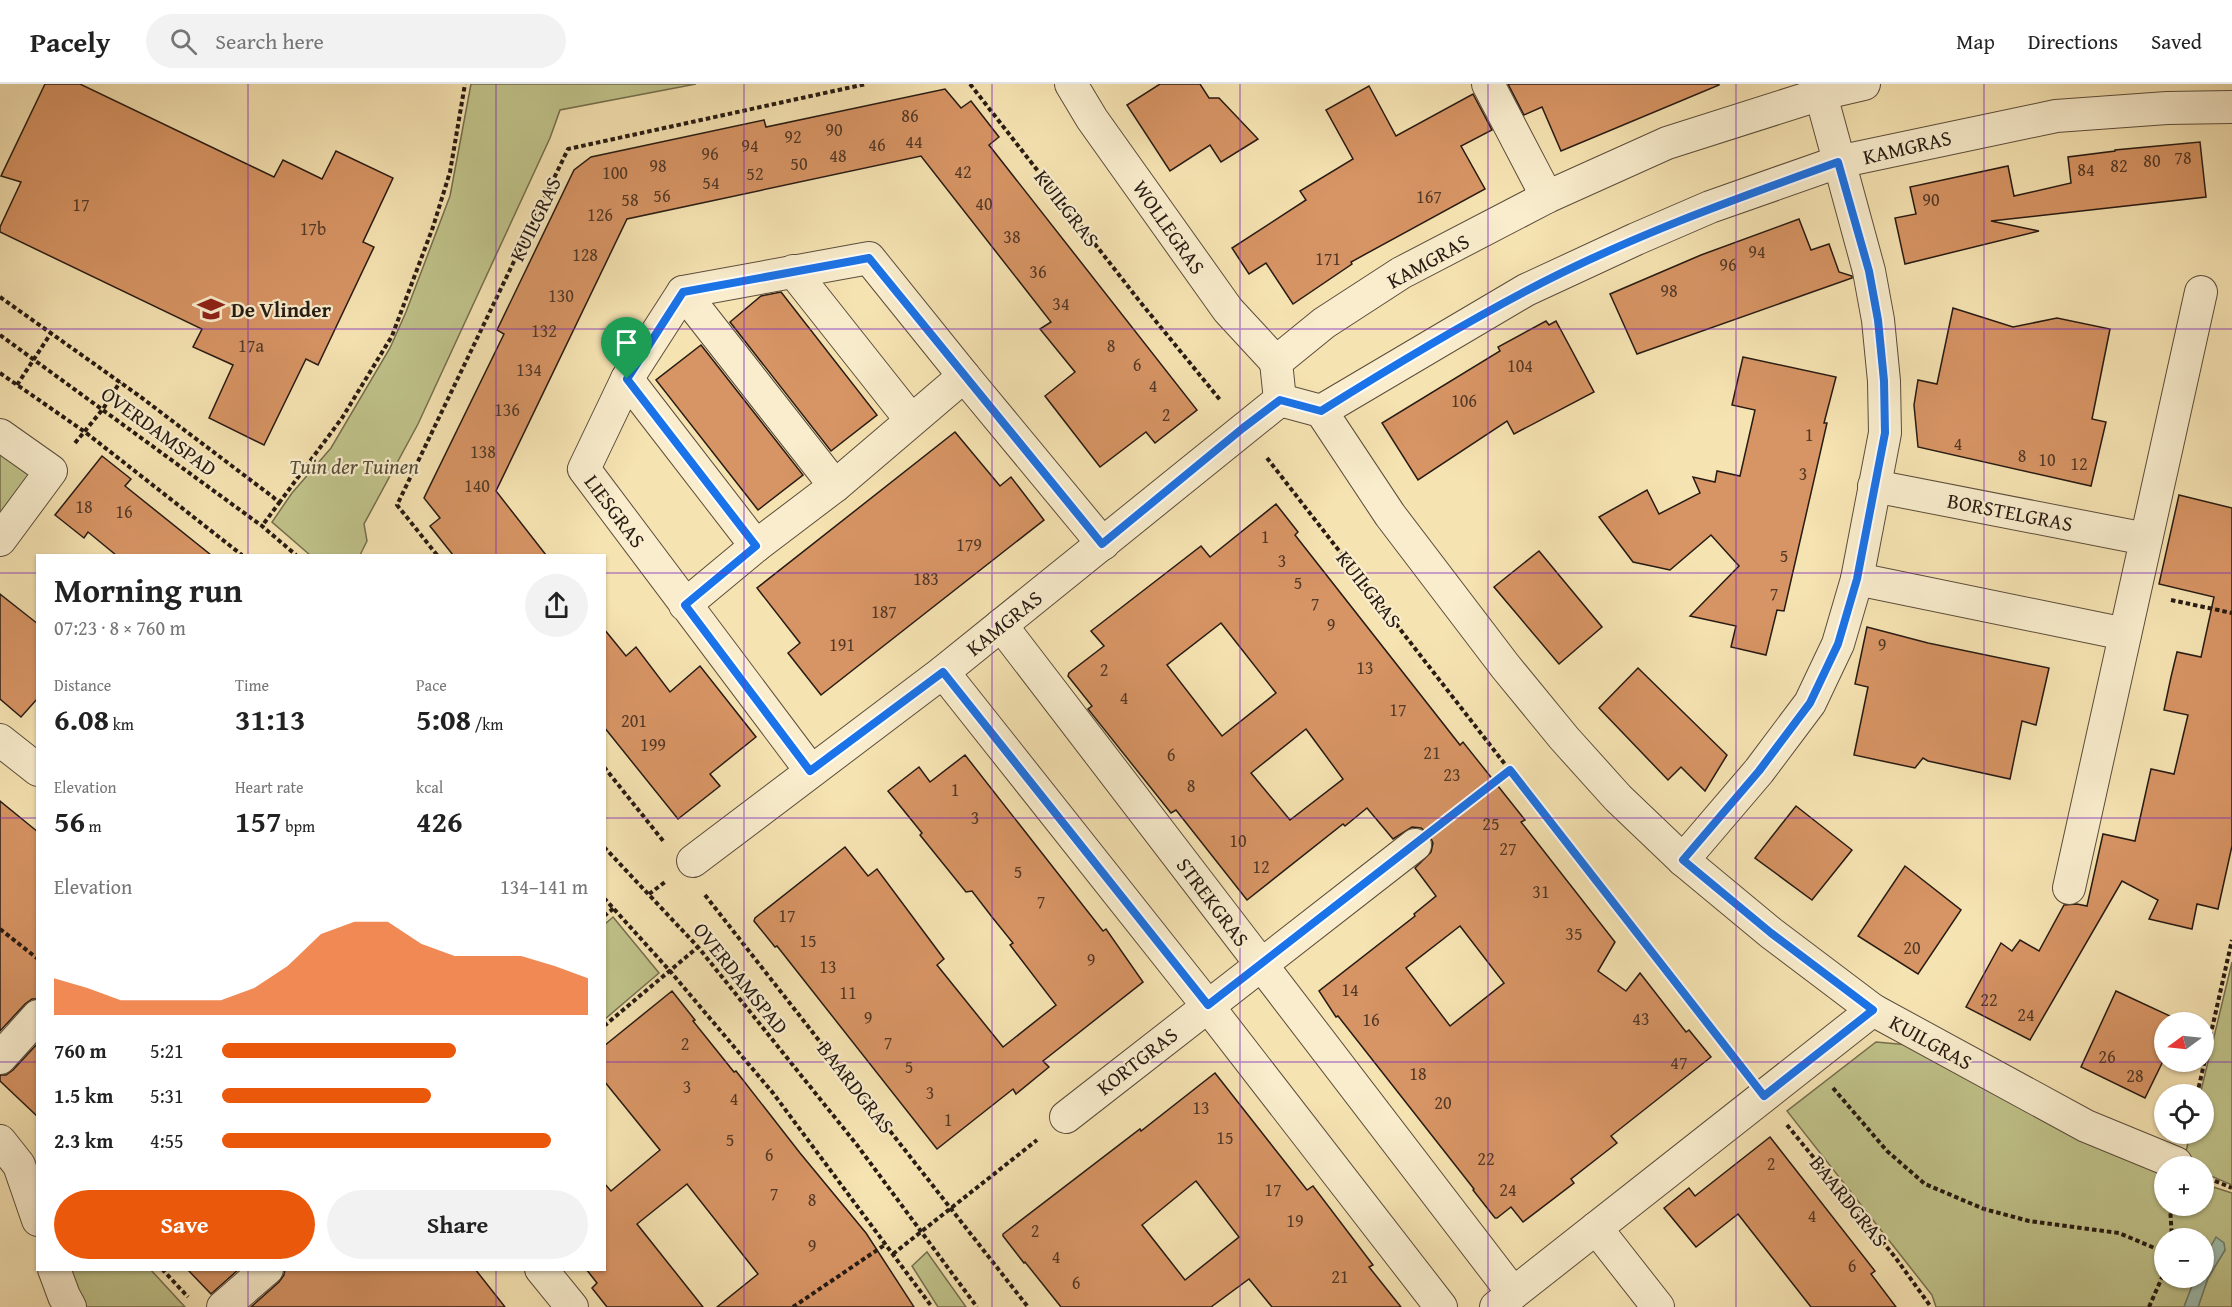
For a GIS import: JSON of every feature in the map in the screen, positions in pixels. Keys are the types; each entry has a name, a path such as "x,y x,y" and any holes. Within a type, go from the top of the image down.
{"street":[{"name":"WOLLEGRAS","path":"1071,84 1092,119 1228,310 1276,362"},
{"path":"1488,84 1547,197"},
{"name":"KAMGRAS","path":"1276,362 1324,323 1401,273 1547,197 1667,143 1819,89 1864,84"},
{"path":"1683,860 1759,771 1810,703 1838,644 1857,579 1885,433 1884,381 1878,320 1869,271 1819,89"},
{"name":"KAMGRAS","path":"1321,411 1526,290 1710,207 1838,162 2056,116 2167,108 2232,107"},
{"path":"835,486 683,292 869,258 1102,544"},
{"path":"793,272 911,420"},
{"path":"2069,888 2201,291"},
{"name":"LIESGRAS","path":"683,292 627,379 584,469 810,771"},
{"path":"1276,362 1280,400 1321,411"},
{"path":"685,605 756,546 835,486 964,376"},
{"path":"627,379 756,546"},
{"name":"KAMGRAS","path":"687,865 943,672 1280,400"},
{"name":"KUILGRAS","path":"1321,411 1390,515 1505,666 1564,738 1618,798 1683,860 1771,933 1873,1010 2086,1126 2159,1156"},
{"path":"0,435 51,471 0,540"},
{"name":"BORSTELGRAS","path":"1874,486 2146,539"},
{"path":"1857,579 2126,634"},
{"name":"STREKGRAS","path":"1001,625 1261,964 1504,1300"},
{"path":"943,672 1208,1005 1440,1307"},
{"path":"0,741 36,768"},
{"path":"1208,1005 1415,845"},
{"name":"KORTGRAS","path":"1066,1117 1208,1005"},
{"path":"1504,1300 1873,1010"},
{"path":"0,1058 36,1018"},
{"path":"0,1141 19,1165 36,1214"},
{"path":"1596,1228 1658,1307"},
{"path":"224,1307 265,1271"},
{"path":"543,1271 572,1307"}],"path":[{"path":"262,526 342,418 392,336 433,227 450,172 465,84"},
{"name":"KUILGRAS","path":"436,554 397,505 568,149 866,84"},
{"name":"KUILGRAS","path":"970,84 1134,294 1243,428 1764,1096"},
{"path":"0,297 120,382 279,503"},
{"path":"17,385 51,333"},
{"name":"OVERDAMSPAD","path":"0,335 104,409 262,526 296,554"},
{"path":"0,373 85,432 241,554"},
{"path":"85,432 104,409 120,382"},
{"path":"2135,592 2232,613"},
{"path":"606,769 687,865"},
{"path":"1415,845 1510,770"},
{"name":"OVERDAMSPAD","path":"606,849 698,947 857,1145 977,1307"},
{"name":"BAARDGRAS","path":"687,865 1028,1307"},
{"path":"606,900 670,970 773,1093 932,1307"},
{"path":"606,914 614,908"},
{"path":"0,929 36,956"},
{"path":"2199,1084 2232,940"},
{"path":"606,1024 698,947"},
{"path":"1828,1081 1887,1151 1925,1184 1984,1209 2029,1221 2119,1233 2154,1248"},
{"name":"BAARDGRAS","path":"1764,1096 1895,1257 1931,1307"},
{"path":"893,1254 1066,1117"},
{"path":"2214,1180 2232,1188"},
{"path":"793,1307 886,1244"},
{"path":"164,1271 191,1299"},
{"path":"2149,1307 2157,1288"}],"green space":[{"name":"Tuin der Tuinen","path":"471,84 696,84 560,110 550,138 418,424 364,524 367,541 360,554 309,554 272,522 292,493 331,448 390,348 450,196"},
{"path":"0,453 30,474 0,515"},
{"path":"613,917 659,973 606,1018 606,923"},
{"path":"2232,962 2232,1185 2214,1177 2214,1156 2185,1156 2188,1144 2214,1144 2214,1084 2203,1084 2206,1072 2214,1072 2214,1037"},
{"path":"1876,1042 1920,1046 2154,1164 2154,1216 2214,1216 2214,1187 2232,1193 2232,1307 2198,1307 2205,1288 2214,1288 2214,1268 2225,1250 2216,1238 2214,1242 2214,1228 2154,1228 2154,1288 2191,1288 2184,1307 1936,1307 1932,1295 1787,1111"},
{"path":"927,1252 966,1307 938,1307 912,1266"},
{"path":"65,1271 152,1271 185,1307 85,1307"}],"shaded area":[{"path":"2216,1237 2224,1243 2225,1250 2214,1268"},
{"path":"2191,1288 2205,1288 2198,1307 2184,1307"}],"building":[{"path":"45,84 80,84 274,177 283,160 322,179 336,151 393,178 363,242 374,247 318,365 306,359 264,445 209,418 233,365 193,347 202,329 0,232 0,227 21,182 1,176"},
{"path":"1160,84 1200,84 1209,98 1219,98 1258,139 1221,162 1210,145 1170,171 1127,105"},
{"path":"1508,84 1719,85 1561,151 1542,107 1524,115"},
{"path":"1369,86 1396,136 1473,94 1492,130 1461,146 1485,189 1351,262 1352,264 1293,304 1266,263 1249,274 1232,248 1306,200 1300,191 1353,159 1326,110"},
{"path":"945,89 961,108 971,101 999,137 989,145 1197,410 1155,443 1146,432 1100,467 1045,396 1075,372 1040,329 1051,322 921,156 627,219 496,491 545,554 452,554 430,526 440,518 424,498 504,334 497,330 574,170 591,157 764,120 766,127"},
{"path":"2200,142 2206,197 1991,221 2039,231 1905,264 1895,218 1916,214 1910,187 2008,166 2014,196 2071,183 2068,157"},
{"path":"1799,219 1811,250 1829,244 1839,272 1852,276 1852,278 1637,354 1610,294 1701,255"},
{"path":"781,292 877,415 831,451 730,322 761,296"},
{"path":"1953,308 2013,327 2057,318 2110,329 2092,419 2106,422 2091,486 1918,447 1914,405 1918,380 1937,384"},
{"path":"1546,321 1549,325 1556,321 1594,392 1514,434 1507,421 1418,480 1382,423 1500,351 1498,347"},
{"path":"701,345 803,475 758,510 656,380"},
{"path":"1743,357 1836,377 1784,611 1777,610 1766,655 1731,647 1736,626 1690,616 1739,566 1711,535 1670,570 1633,562 1599,517 1647,490 1659,514 1700,493 1693,477 1715,482 1717,471 1740,476 1755,410 1732,405"},
{"path":"955,432 1000,486 1011,477 1044,520 821,695 788,653 800,643 757,588"},
{"path":"102,456 131,479 125,486 210,554 115,554 88,532 84,538 55,515"},
{"path":"2179,495 2232,508 2232,846 2218,909 2197,904 2192,929 2149,919 2158,900 2122,881 2030,1040 1966,1007 2001,943 2012,951 2020,940 2039,951 2064,905 2087,906 2103,834 2135,841 2151,769 2174,774 2188,715 2164,710 2171,677 2177,652 2201,657 2214,597 2159,584"},
{"path":"1276,504 1298,532 1295,535 1460,745 1463,742 1525,820 1521,822 1615,942 1598,971 1626,991 1640,973 1686,1032 1689,1030 1711,1057 1611,1136 1617,1143 1571,1179 1574,1183 1523,1222 1511,1207 1495,1218 1338,1016 1336,1017 1319,991 1415,916 1414,914 1436,896 1415,868 1431,852 1433,843 1429,834 1421,828 1412,827 1393,839 1367,808 1345,826 1343,824 1247,900 1176,810 1171,813 1088,709 1092,706 1068,676 1104,646 1091,631 1201,546 1210,557","holes":["1221,623 1276,693 1222,736 1167,665","1306,729 1343,779 1290,820 1251,773","1460,926 1504,983 1450,1026 1406,968"]},
{"path":"1539,551 1602,627 1559,664 1494,587"},
{"path":"0,594 36,622 36,700 21,717 0,699"},
{"path":"1867,627 1928,643 2049,668 2036,725 2022,721 2010,779 1923,758 1915,768 1854,755 1868,687 1855,684"},
{"path":"606,631 626,656 636,647 670,692 700,666 756,737 710,774 720,786 678,819 606,729"},
{"path":"1638,668 1727,755 1705,791 1681,767 1668,780 1599,708"},
{"path":"965,755 1103,931 1106,929 1143,982 1043,1061 1049,1067 1016,1094 1013,1089 937,1149 777,946 775,947 754,921 845,847 868,876 877,869 944,959 937,965 1003,1047 1056,1005 1010,945 1013,943 972,891 966,892 888,791 919,767 930,782"},
{"path":"0,801 36,830 36,999 25,1004 0,1031"},
{"path":"1796,806 1852,850 1812,900 1755,858"},
{"path":"1905,866 1961,910 1918,974 1858,936"},
{"path":"672,991 695,1020 693,1021 866,1233 914,1307 717,1307 758,1274 687,1184 637,1224 703,1307 607,1307 592,1288 597,1283 588,1271 606,1271 606,1185 611,1191 660,1150 606,1083 606,1044"},
{"path":"2116,991 2161,1012 2154,1012 2154,1072 2158,1072 2145,1098 2081,1067"},
{"path":"36,1045 36,1115 0,1081 0,1075 6,1075"},
{"path":"1215,1073 1307,1190 1313,1186 1373,1265 1369,1267 1401,1307 1272,1307 1249,1279 1211,1307 1061,1307 1003,1234 1140,1129 1141,1131","holes":["1196,1181 1239,1237 1185,1280 1142,1225"]},
{"path":"1770,1137 1875,1271 1871,1274 1896,1307 1811,1307 1738,1214 1696,1247 1664,1208 1689,1188 1695,1196"},
{"path":"189,1271 237,1271 211,1294"},
{"path":"285,1271 477,1271 505,1307 251,1307 284,1275"}],"place":[{"name":"De Vlinder","path":"211,309"}],"route":[{"path":"1838,162 1869,271 1878,320 1884,381 1885,433 1857,579 1838,644 1810,703 1759,771 1683,860 1771,933 1873,1010 1764,1096 1510,770 1208,1005 943,672 810,771 685,605 756,546 627,379 683,292 869,258 1102,544 1280,400 1321,411 1526,290 1710,207 1838,162"}]}
